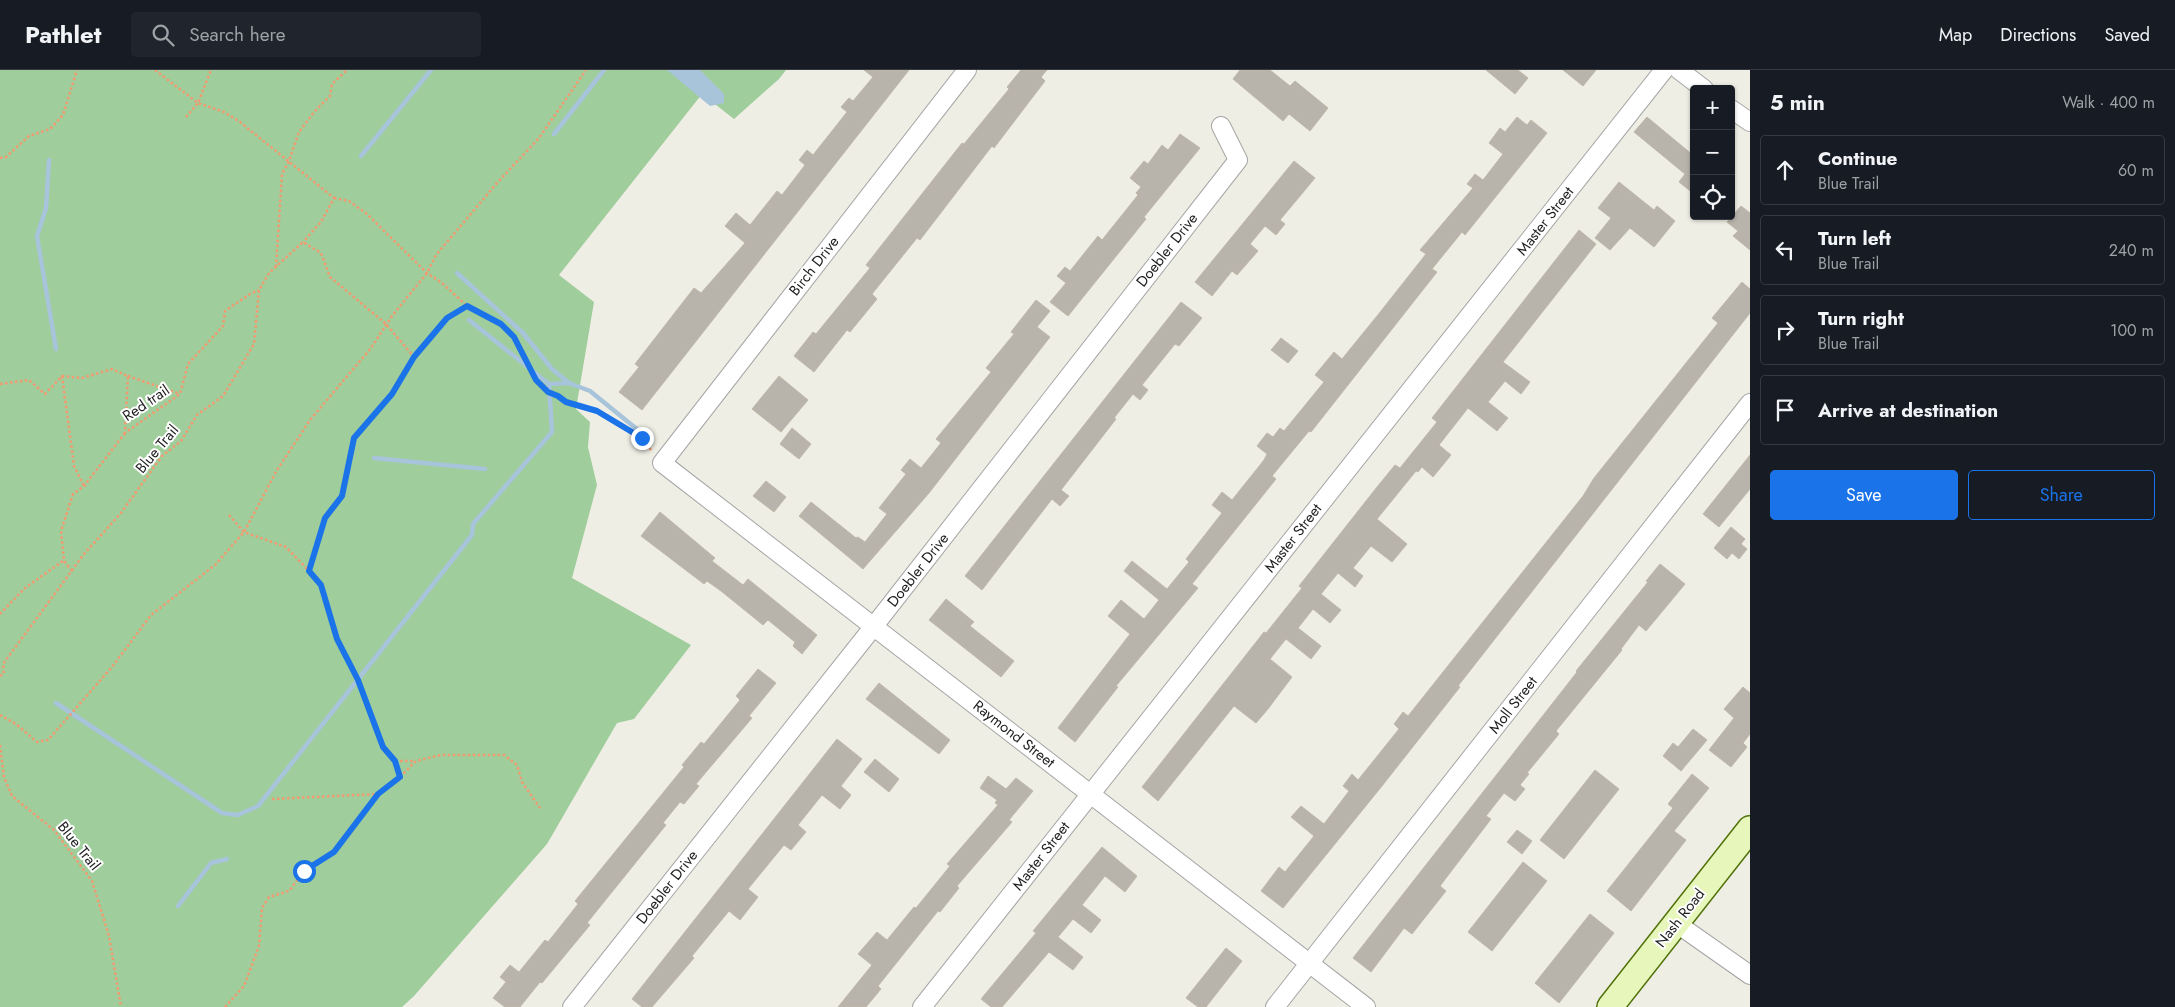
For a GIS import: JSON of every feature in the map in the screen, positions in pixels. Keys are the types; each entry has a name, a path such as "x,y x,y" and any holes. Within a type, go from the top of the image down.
{"main road":[{"name":"Nash Road","path":"1610,1007 1750,829"}],"street":[{"name":"Birch Drive","path":"662,463 967,70"},
{"name":"Master Street","path":"922,1007 1664,70"},
{"path":"1679,70 1699,85"},
{"path":"1735,112 1750,122"},
{"name":"Doebler Drive","path":"572,1007 874,626 1238,160 1221,126"},
{"name":"Moll Street","path":"1275,1007 1750,403"},
{"name":"Raymond Street","path":"662,463 1366,1007"},
{"path":"1676,923 1750,975"}],"path":[{"path":"0,158 6,156 29,136 50,129 63,114 76,70"},
{"path":"155,70 198,103 224,112 240,122 334,198 350,201 367,214 426,273 442,283 467,306 501,324 514,337 536,380 548,392 566,402 597,411 642,438 662,463"},
{"path":"186,117 198,103 211,70"},
{"path":"276,269 282,174 299,132 314,112 330,96 332,84 347,70"},
{"path":"0,715 16,724 37,742 48,740 112,667 151,615 215,565 244,532 277,470 310,420 372,348 386,324 426,273 436,255 497,183 539,138 586,70"},
{"path":"259,290 269,273 276,269 321,222 334,198"},
{"path":"303,242 320,253 330,277 386,324 414,357"},
{"name":"Red trail","path":"125,433 180,394 188,364 223,326 225,311 259,290"},
{"name":"Blue Trail","path":"0,676 4,672 3,664 72,571 121,513 162,456 181,441 197,415 223,396 254,344 259,290"},
{"path":"309,571 325,518 342,496 354,438 392,394 414,357 447,318 467,306"},
{"path":"62,376 82,378 112,369 180,394"},
{"path":"0,384 29,380 45,394 62,376"},
{"path":"62,376 74,466 84,486"},
{"name":"Red trail","path":"125,433 128,376"},
{"path":"72,571 64,560 61,532 73,494 84,486 125,433"},
{"path":"229,515 244,532 286,547 321,585 337,639 358,680 383,747 395,761 400,777"},
{"path":"0,614 25,588 64,560"},
{"name":"Blue Trail","path":"0,745 4,777 12,796 54,830 92,881 109,936 121,1007"},
{"path":"395,761 416,761 441,755 504,755 517,765 522,782 540,808"},
{"path":"225,1007 244,986 259,946 262,908 270,898 289,891 304,871 334,852 378,794 400,777 416,761"},
{"path":"272,799 378,794"}],"green space":[{"path":"0,70 786,70 779,79 734,119 702,94 559,275 594,302 576,409 590,422 588,447 597,485 572,578 691,645 634,719 617,723 547,844 414,996 402,1007 0,1007"}],"water":[{"path":"667,70 700,70 724,94 724,103 710,106"}],"building":[{"path":"864,70 909,70 642,410 619,392 639,367 635,364 694,288 701,293 745,243 725,226 736,213 750,225 777,191 782,195 805,165 799,160 807,150 813,155 847,112 841,107 849,98 853,101 873,77"},
{"path":"1021,70 1047,70 1041,77 1045,81 920,240 917,238 872,294 877,299 850,332 847,330 814,372 794,356 813,332 816,334 870,268 866,265 962,143 964,144 1009,89 1007,87"},
{"path":"1240,70 1270,70 1290,86 1295,81 1328,108 1310,131 1289,114 1283,121 1233,79"},
{"path":"1486,70 1518,70 1528,78 1515,94"},
{"path":"1563,70 1596,70 1583,86"},
{"path":"1517,117 1527,125 1531,120 1547,133 1465,235 1462,232 1432,269 1437,272 1311,432 1309,431 1272,476 1276,479 1192,584 1198,588 1116,686 1118,687 1075,742 1058,728 1130,634 1108,616 1121,600 1144,619 1159,600 1124,571 1132,561 1167,589 1189,562 1186,559 1222,513 1212,505 1222,492 1232,500 1264,460 1267,454 1257,446 1267,433 1273,437 1280,428 1284,431 1324,382 1315,375 1334,352 1342,359 1426,254 1420,250 1473,188 1467,184 1475,174 1483,180 1503,154 1489,143 1500,128 1505,132"},
{"path":"1647,117 1690,153 1690,191 1679,182 1685,174 1634,132"},
{"path":"1180,134 1200,148 1068,316 1050,302 1066,283 1057,276 1065,267 1070,271 1098,236 1102,240 1138,195 1136,193 1141,187 1130,178 1144,161 1148,164 1162,145 1168,150"},
{"path":"1294,161 1315,178 1280,220 1285,224 1276,235 1265,226 1250,244 1258,251 1237,275 1232,271 1212,296 1195,282"},
{"path":"1619,182 1654,210 1657,206 1675,221 1654,247 1630,228 1610,250 1595,238 1611,218 1598,208"},
{"path":"1741,206 1750,213 1750,250 1733,236 1738,231 1727,222 1729,220 1735,220 1735,213"},
{"path":"1579,230 1596,244 1503,362 1530,382 1521,394 1505,381 1488,402 1508,418 1497,431 1468,408 1439,445 1451,455 1433,477 1422,467 1418,472 1416,471 1377,519 1407,544 1392,562 1371,546 1353,568 1363,576 1355,587 1338,573 1321,594 1341,610 1330,623 1313,609 1298,628 1321,646 1311,659 1286,639 1270,659 1292,677 1268,709 1256,723 1234,706 1158,801 1142,787 1264,632 1266,633 1302,588 1299,586 1377,487 1395,465 1400,468 1437,422 1432,418"},
{"path":"1742,282 1750,289 1750,313 1458,686 1460,687 1283,908 1261,891 1279,867 1285,872 1314,836 1291,817 1301,806 1324,824 1349,791 1343,786 1352,774 1358,780 1399,729 1394,724 1403,712 1408,716 1583,496 1594,478 1718,323 1712,318"},
{"path":"1036,300 1050,311 1037,327 1050,337 929,493 863,569 799,516 811,502 856,538 858,537 865,542 887,514 879,508 906,474 901,470 910,459 921,468 941,443 936,439 991,372 986,368 1014,334 1011,332"},
{"path":"1181,302 1202,318 1179,346 1175,344 1142,385 1148,390 1140,400 1133,394 1114,418 1116,419 1061,490 1069,496 1060,506 1052,499 982,590 965,576"},
{"path":"1281,338 1298,351 1288,363 1271,350"},
{"path":"779,376 808,400 781,432 752,409"},
{"path":"792,428 811,444 799,459 780,444"},
{"path":"1750,455 1750,489 1719,527 1703,514"},
{"path":"766,481 786,497 774,512 753,496"},
{"path":"660,512 715,558 712,561 743,585 748,579 817,635 802,654 793,646 795,642 768,620 763,625 721,591 707,581 704,584 641,536"},
{"path":"1731,527 1745,539 1741,544 1747,549 1739,559 1732,553 1727,559 1714,548"},
{"path":"1660,564 1685,584 1646,631 1639,625 1622,650 1556,731 1559,734 1527,773 1529,774 1520,785 1525,789 1515,801 1504,793 1486,816 1491,819 1440,886 1446,891 1412,934 1404,928 1371,972 1353,958 1576,671 1648,582 1646,581"},
{"path":"946,599 974,622 970,626 1014,661 1001,677 929,620"},
{"path":"758,669 776,683 749,716 752,718 696,784 699,786 684,804 680,802 663,823 666,825 587,923 590,925 520,1007 505,1007 493,998 506,982 500,977 510,965 519,972 545,940 548,942 578,904 575,901 684,767 682,765 701,742 704,744 740,700 736,696"},
{"path":"879,683 950,740 939,754 866,699"},
{"path":"1743,687 1750,693 1750,734 1743,743 1747,747 1731,767 1709,750 1734,718 1724,709"},
{"path":"1693,729 1707,740 1681,771 1663,756 1673,743 1678,747"},
{"path":"837,739 862,759 841,786 851,795 840,809 822,795 798,825 806,832 791,850 784,845 748,889 758,897 740,920 729,911 692,956 694,958 652,1007 642,1007 632,999"},
{"path":"875,759 899,779 889,792 864,772"},
{"path":"1595,770 1619,789 1564,859 1540,840"},
{"path":"1692,774 1709,788 1674,831 1686,840 1631,911 1607,891 1673,808 1668,804"},
{"path":"988,776 1006,789 1016,778 1033,791 1009,820 1012,822 957,886 959,888 940,912 938,911 878,986 881,989 866,1007 838,1007 872,965 858,954 877,932 887,940 914,907 916,908 950,866 947,864 998,805 995,803 997,800 980,788"},
{"path":"1517,830 1532,841 1522,854 1507,842"},
{"path":"1102,847 1137,876 1125,892 1105,876 1082,905 1101,920 1091,933 1073,919 1058,937 1083,957 1073,970 1049,952 1002,1007 991,1007 981,999 1036,933 1033,931"},
{"path":"1523,862 1547,881 1492,951 1468,932"},
{"path":"1590,914 1614,933 1559,1003 1535,983"},
{"path":"1226,948 1242,961 1206,1007 1198,1007 1186,998"}],"waterway":[{"path":"361,156 431,70"},
{"path":"554,134 604,70"},
{"path":"49,160 46,208 37,236 56,349"},
{"path":"457,273 523,333 552,369 569,383"},
{"path":"469,320 549,384 569,383 590,391 638,430 646,433"},
{"path":"56,703 222,813 238,815 258,806 472,535 473,524 552,432 549,384"},
{"path":"374,458 485,469"},
{"path":"178,906 211,863 227,859"}],"route":[{"path":"304,871 334,852 378,794 400,777 395,761 383,747 358,680 337,639 321,585 309,571 325,518 342,496 354,438 392,394 414,357 447,318 467,306 501,324 514,337 536,380 548,392 566,402 597,411 642,438"}]}
